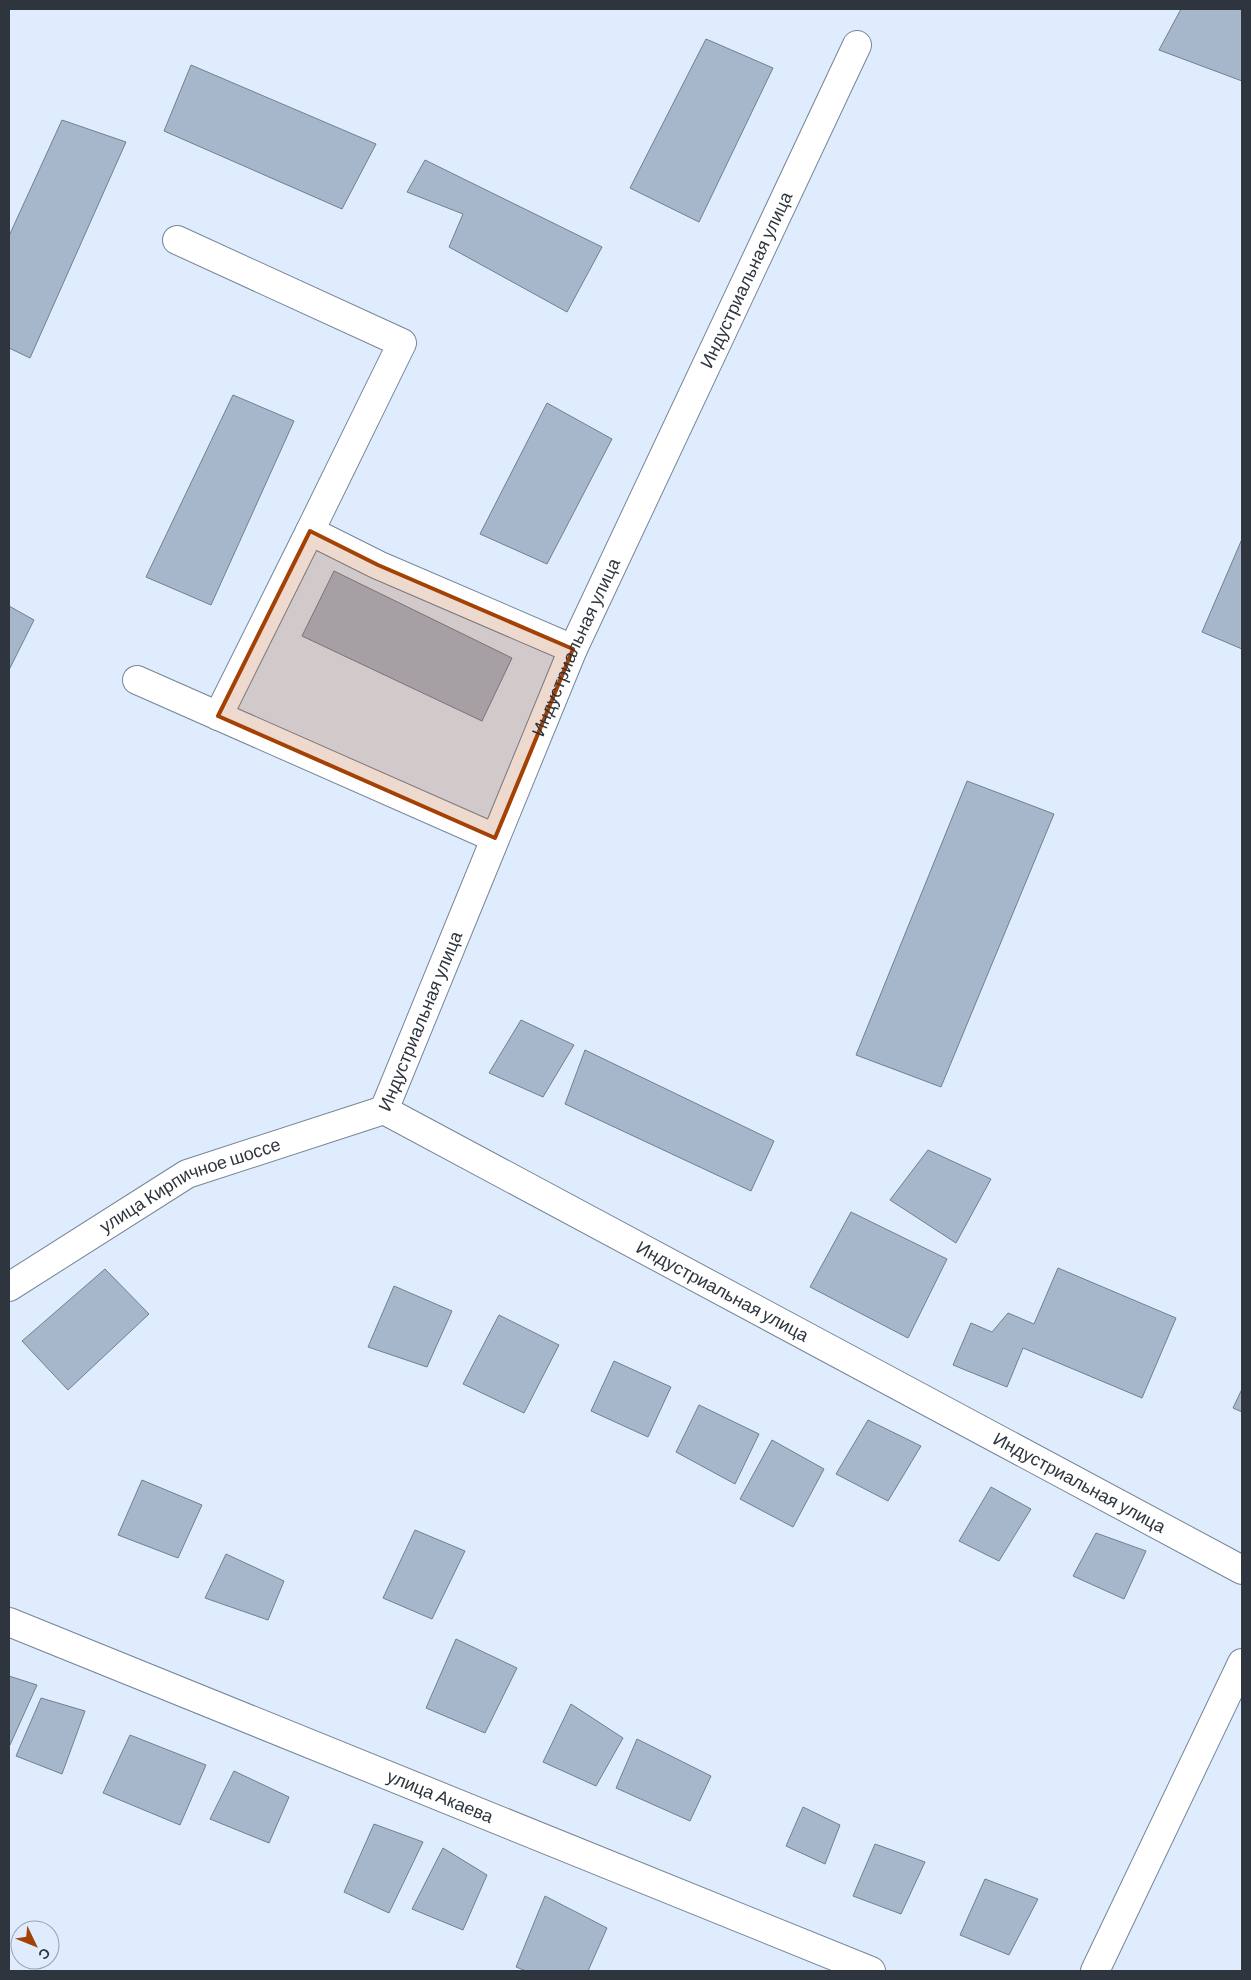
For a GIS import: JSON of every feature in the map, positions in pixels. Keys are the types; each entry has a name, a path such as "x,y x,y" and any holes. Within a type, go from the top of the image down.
{"street":[{"name":"Индустриальная улица","path":"857,45 573,649 384,1110 1242,1570"},
{"path":"177,240 402,343 218,716"},
{"path":"310,531 378,565 573,649"},
{"path":"137,680 495,838"},
{"name":"улица Кирпичное шоссе","path":"9,1286 187,1174 384,1110"},
{"name":"улица Акаева","path":"9,1622 871,1971"},
{"path":"1095,1971 1242,1663"}],"highlighted area":[{"path":"310,531 378,565 573,649 495,838 218,716"}],"building":[{"path":"1181,9 1242,9 1242,81 1159,50"},
{"path":"706,39 773,68 699,222 630,188"},
{"path":"191,65 376,144 342,209 164,131"},
{"path":"62,120 126,142 30,358 9,348 9,236"},
{"path":"425,160 602,247 567,312 449,247 463,214 407,192"},
{"path":"233,395 294,421 211,605 146,577"},
{"path":"547,403 612,439 547,564 480,534"},
{"path":"1242,539 1242,649 1202,632"},
{"path":"334,571 512,658 482,721 302,636"},
{"path":"9,606 34,620 9,670"},
{"path":"967,781 1054,814 941,1087 856,1055"},
{"path":"521,1020 574,1045 543,1097 489,1073"},
{"path":"585,1050 774,1141 751,1191 565,1104"},
{"path":"928,1150 991,1179 956,1243 890,1200"},
{"path":"851,1212 947,1259 908,1338 810,1287"},
{"path":"1058,1268 1176,1318 1142,1398 1023,1348 1007,1387 953,1365 971,1323 992,1332 1008,1313 1034,1324"},
{"path":"105,1269 149,1314 68,1390 22,1341"},
{"path":"394,1286 452,1311 427,1367 368,1347"},
{"path":"499,1315 559,1345 524,1413 463,1384"},
{"path":"614,1361 671,1387 648,1437 591,1411"},
{"path":"1242,1389 1242,1412 1233,1408"},
{"path":"699,1405 759,1434 735,1484 676,1452"},
{"path":"868,1420 921,1446 888,1501 836,1474"},
{"path":"772,1440 824,1469 793,1527 740,1499"},
{"path":"142,1480 202,1505 178,1558 118,1535"},
{"path":"991,1487 1031,1509 999,1561 959,1541"},
{"path":"415,1530 465,1551 432,1619 383,1598"},
{"path":"1096,1533 1146,1551 1124,1599 1073,1576"},
{"path":"226,1554 284,1581 268,1620 205,1598"},
{"path":"456,1639 517,1668 485,1733 426,1708"},
{"path":"9,1676 37,1685 10,1745 9,1744"},
{"path":"41,1698 85,1711 62,1774 16,1756"},
{"path":"571,1704 623,1738 596,1786 543,1762"},
{"path":"130,1735 206,1765 180,1825 103,1793"},
{"path":"637,1739 711,1776 690,1821 616,1788"},
{"path":"234,1771 289,1797 269,1843 210,1819"},
{"path":"803,1807 840,1825 825,1864 786,1846"},
{"path":"374,1824 423,1842 389,1913 344,1892"},
{"path":"875,1844 925,1862 901,1914 853,1896"},
{"path":"443,1848 487,1875 463,1930 412,1909"},
{"path":"985,1879 1038,1899 1009,1955 960,1935"},
{"path":"545,1896 607,1928 588,1971 526,1971 516,1967"}]}
